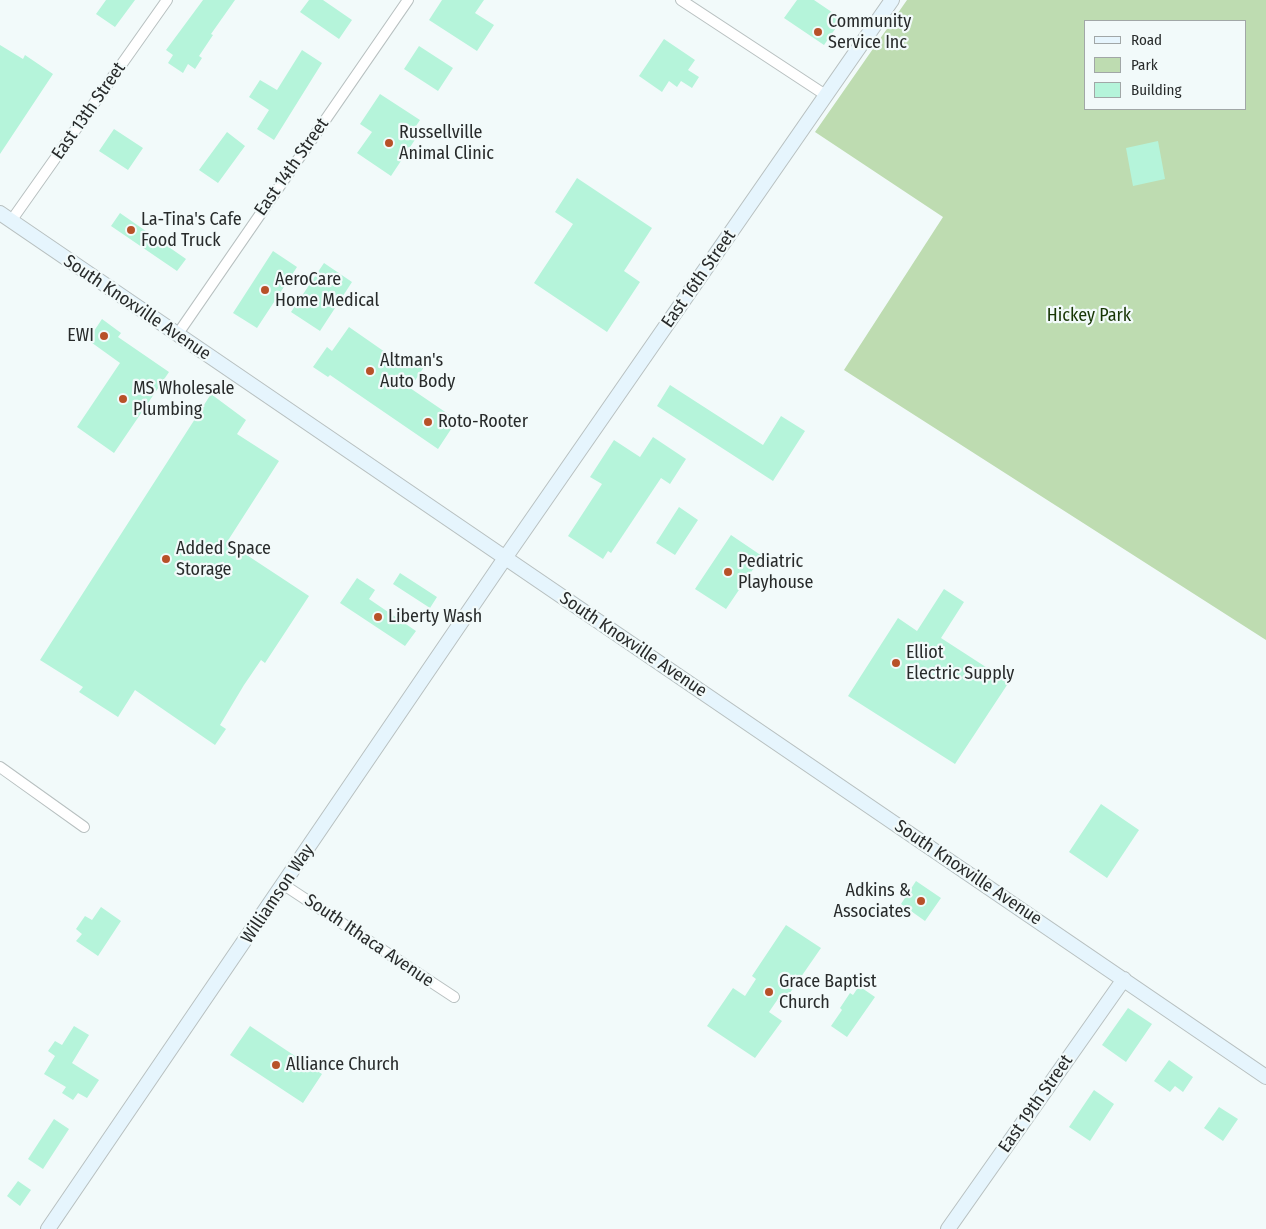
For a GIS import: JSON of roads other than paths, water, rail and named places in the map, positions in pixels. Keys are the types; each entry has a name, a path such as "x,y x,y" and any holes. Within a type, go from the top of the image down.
{"street":[{"name":"East 13th Street","path":"6,217 168,0"},
{"name":"East 14th Street","path":"177,335 408,0"},
{"path":"681,0 828,96"},
{"name":"East 16th Street","path":"505,558 828,96 892,0"},
{"name":"South Knoxville Avenue","path":"6,217 1266,1077"},
{"name":"Williamson Way","path":"48,1229 505,558"},
{"path":"0,767 84,827"},
{"name":"South Ithaca Avenue","path":"284,885 454,997"},
{"name":"East 19th Street","path":"948,1229 1124,979"}],"place":[{"name":"Community Service Inc","path":"818,32"},
{"name":"Russellville Animal Clinic","path":"389,143"},
{"name":"La-Tina's Cafe Food Truck","path":"131,230"},
{"name":"AeroCare Home Medical","path":"265,290"},
{"name":"EWI","path":"104,336"},
{"name":"Altman's Auto Body","path":"370,371"},
{"name":"MS Wholesale Plumbing","path":"123,399"},
{"name":"Roto-Rooter","path":"428,422"},
{"name":"Added Space Storage","path":"166,559"},
{"name":"Pediatric Playhouse","path":"728,572"},
{"name":"Liberty Wash","path":"378,617"},
{"name":"Elliot Electric Supply","path":"896,663"},
{"name":"Adkins & Associates","path":"921,901"},
{"name":"Grace Baptist Church","path":"769,992"},
{"name":"Alliance Church","path":"276,1065"}],"park label":[{"name":"Hickey Park","path":"1089,316"}]}
